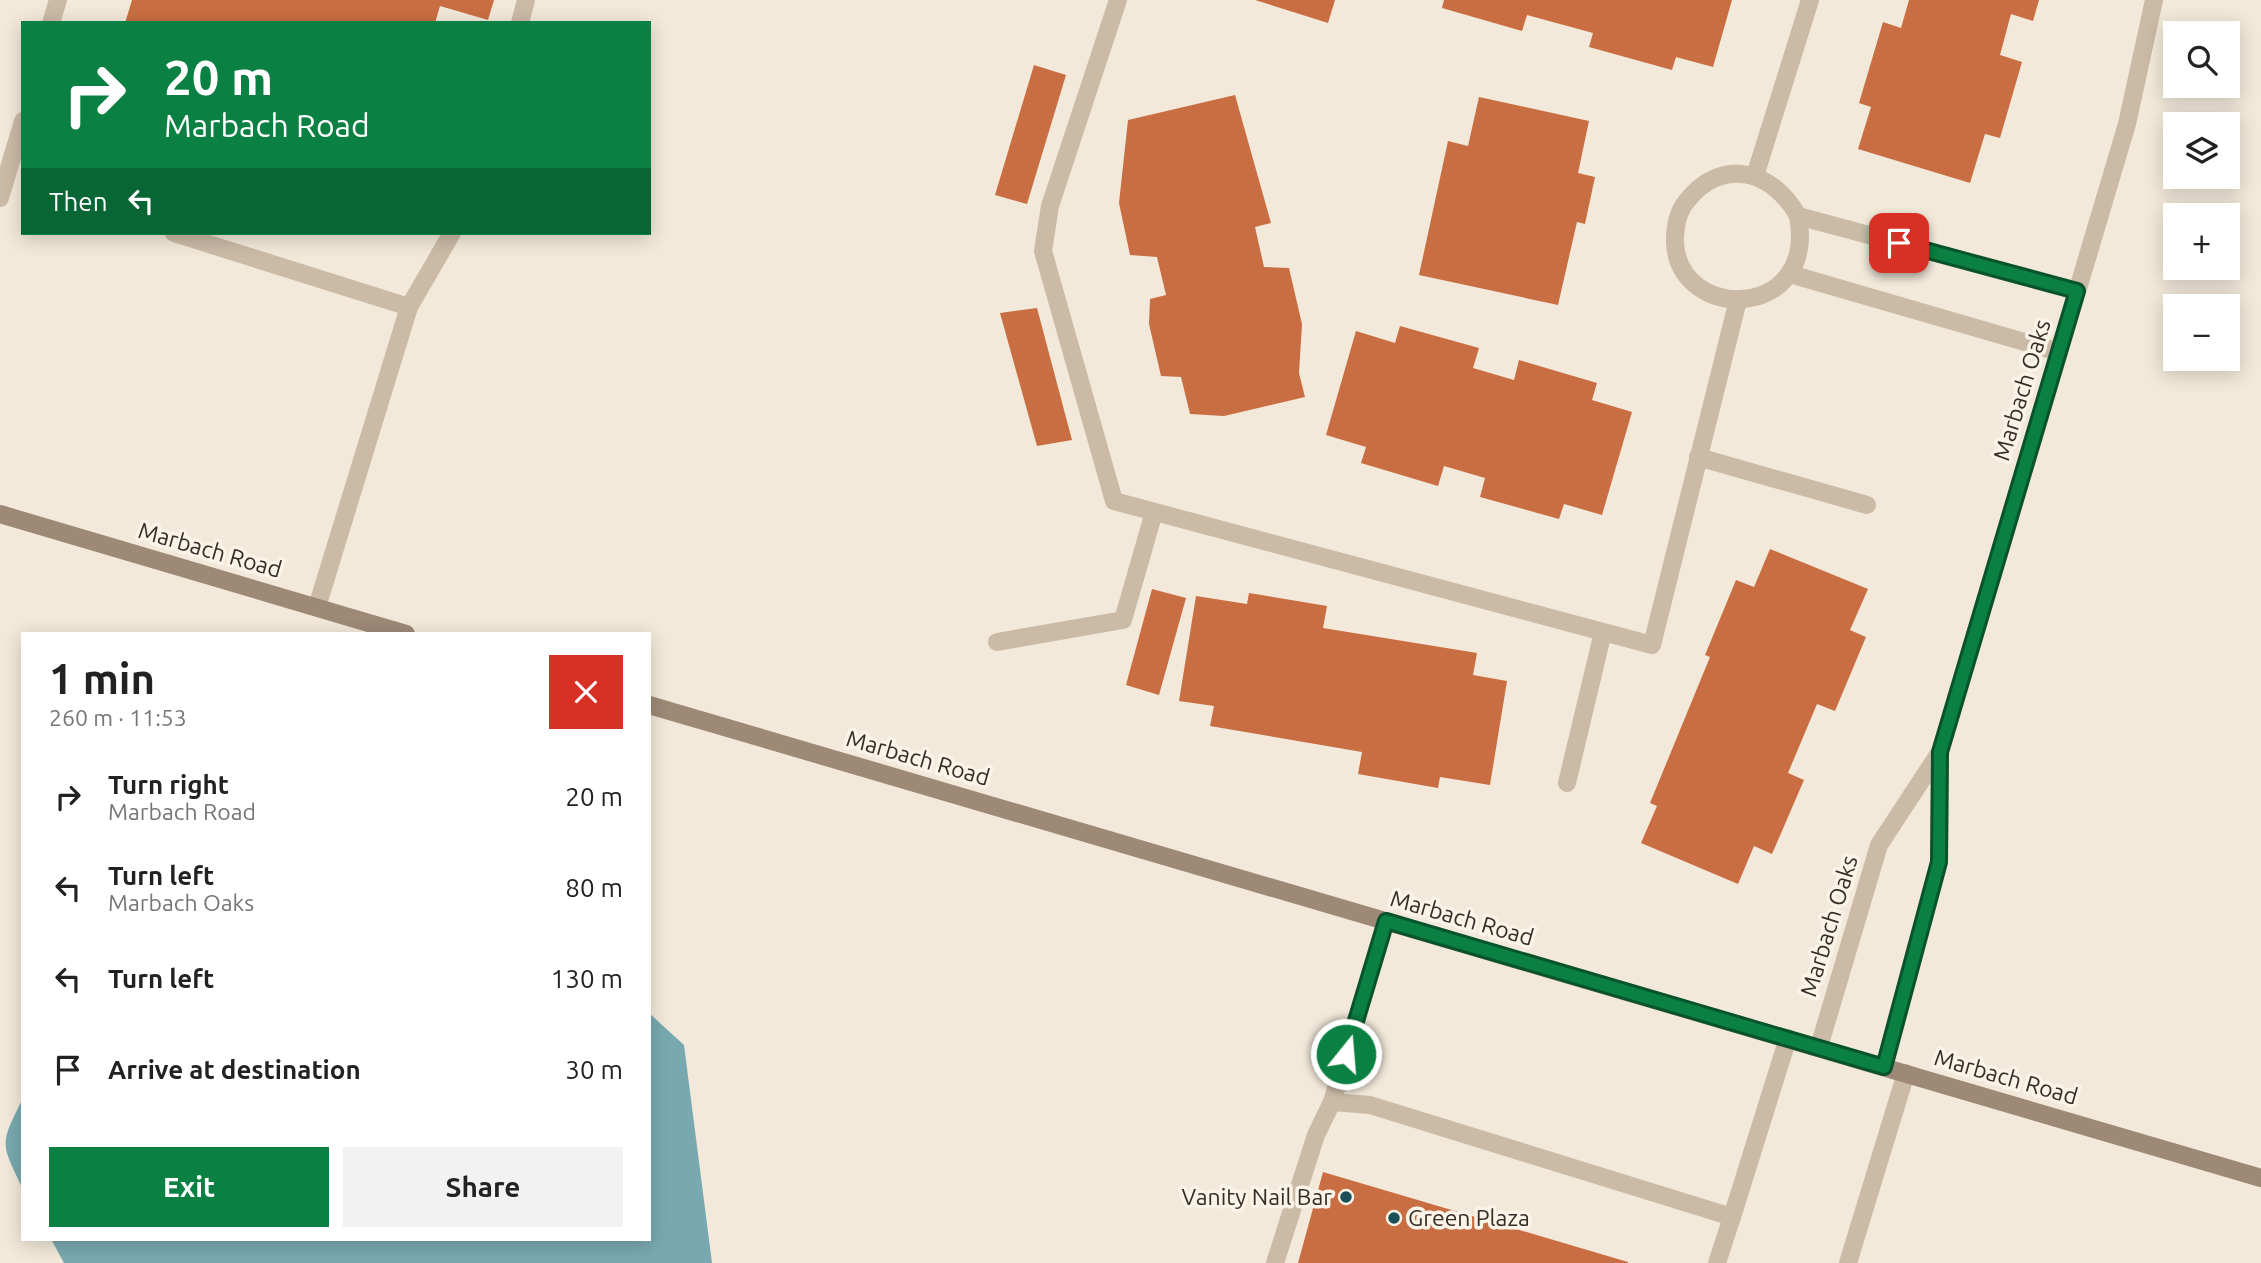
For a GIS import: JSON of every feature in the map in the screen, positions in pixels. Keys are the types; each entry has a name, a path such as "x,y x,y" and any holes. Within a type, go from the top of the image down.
{"main road":[{"name":"Marbach Road","path":"0,514 399,632"},
{"name":"Marbach Road","path":"651,706 2261,1178"}],"street":[{"path":"52,21 58,0"},
{"path":"521,21 526,0"},
{"path":"1118,0 1050,206 1042,251 1114,501 1651,645 1738,300"},
{"path":"1755,176 1810,0"},
{"name":"Marbach Oaks","path":"1884,1067 1939,862 1940,752 2127,124 2154,0"},
{"path":"0,198 21,126"},
{"path":"1734,174 1755,176 1774,184 1788,198 1798,216 1802,236 1799,255 1790,274 1776,288 1758,297 1738,300 1717,297 1698,286 1679,260 1675,228 1681,207 1703,185 1734,174"},
{"path":"1798,216 2077,291"},
{"path":"180,235 409,307"},
{"path":"317,607 409,307 451,235"},
{"path":"1790,274 2059,352"},
{"path":"1699,457 1867,505"},
{"path":"997,642 1123,620 1154,512"},
{"path":"1567,783 1603,632"},
{"name":"Marbach Oaks","path":"1819,1047 1879,845 1940,752"},
{"path":"1275,1263 1316,1135 1332,1102 1386,921"},
{"path":"1717,1263 1788,1038"},
{"path":"1849,1263 1906,1073"},
{"path":"1332,1102 1370,1105 1732,1217"}],"water":[{"path":"651,1015 684,1045 712,1263 64,1263 52,1241 651,1241"},
{"path":"21,1102 21,1185 7,1152 10,1125"}],"building":[{"path":"132,0 494,0 488,20 440,6 436,21 126,21"},
{"path":"1255,0 1335,0 1328,23"},
{"path":"1444,0 1732,0 1713,67 1676,57 1672,70 1589,47 1593,33 1527,15 1522,31 1442,8"},
{"path":"1909,0 2039,0 2033,21 2011,14 2000,55 2022,62 2000,138 1985,134 1970,183 1858,149 1871,107 1859,103 1883,22 1901,28"},
{"path":"1034,65 1066,75 1027,204 995,195"},
{"path":"1235,95 1271,223 1255,227 1264,267 1289,268 1302,324 1299,373 1305,397 1224,416 1190,414 1181,377 1161,376 1149,324 1150,299 1166,295 1157,257 1130,255 1119,203 1128,120"},
{"path":"1479,97 1589,121 1578,173 1595,177 1585,224 1577,222 1558,305 1419,275 1448,141 1468,146"},
{"path":"1037,308 1072,440 1037,446 1000,313"},
{"path":"1400,326 1479,348 1473,368 1514,380 1519,360 1597,383 1592,400 1632,412 1602,515 1564,504 1559,519 1480,497 1485,478 1444,466 1438,486 1361,463 1366,447 1326,435 1356,331 1395,343"},
{"path":"1770,549 1868,589 1850,630 1866,637 1835,711 1817,704 1788,773 1804,780 1772,854 1754,846 1738,884 1641,843 1657,806 1650,803 1710,657 1705,655 1736,580 1754,587"},
{"path":"1152,589 1186,598 1159,695 1126,685"},
{"path":"1249,593 1327,606 1323,628 1477,653 1473,675 1507,681 1490,785 1440,777 1438,788 1358,774 1362,752 1210,726 1214,706 1179,701 1196,596 1247,604"},
{"name":"Green Plaza","path":"1323,1172 1628,1262 1628,1263 1298,1263"}],"place":[{"name":"Vanity Nail Bar","path":"1346,1197"},
{"name":"Green Plaza","path":"1394,1218"}],"route":[{"path":"1346,1054 1386,921 1884,1067 1939,862 1940,752 2077,291 1899,243"}]}
